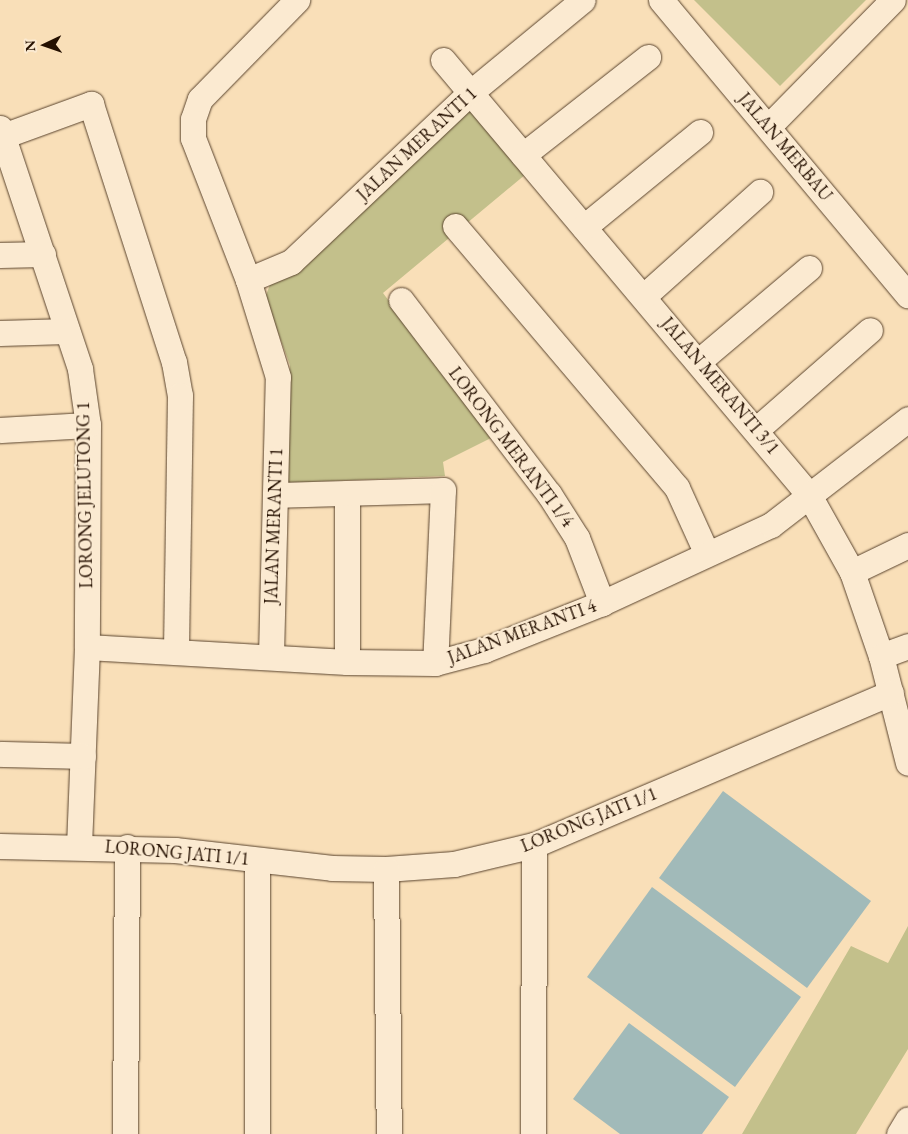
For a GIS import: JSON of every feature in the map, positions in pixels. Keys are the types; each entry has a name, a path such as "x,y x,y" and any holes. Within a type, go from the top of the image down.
{"street":[{"name":"JALAN MERANTI 1","path":"271,656 278,377 248,280 194,138 193,119 200,98 297,0"},
{"name":"JALAN MERANTI 1","path":"248,280 291,262 470,92 583,0"},
{"name":"JALAN MERBAU","path":"661,0 908,295"},
{"path":"768,127 893,0"},
{"path":"523,155 648,57"},
{"name":"JALAN MERANTI 3/1","path":"443,60 699,361 809,495 852,572 881,656 907,749"},
{"path":"1,132 91,104 174,362 180,394 176,651"},
{"name":"LORONG JELUTONG 1","path":"1,132 10,184 43,254 80,369 88,425 87,647 79,846"},
{"path":"584,227 700,132"},
{"path":"644,296 760,192"},
{"path":"455,226 677,488 707,554"},
{"path":"0,255 43,254"},
{"path":"699,361 809,268"},
{"name":"LORONG MERANTI 1/4","path":"401,300 554,501 578,538 602,604"},
{"path":"757,430 870,330"},
{"path":"0,333 67,332"},
{"name":"JALAN MERANTI 4","path":"87,647 271,656 347,662 435,663 484,650 602,604 771,525 908,419"},
{"path":"0,430 88,425"},
{"path":"275,495 443,490 435,663"},
{"path":"347,493 347,662"},
{"path":"852,572 908,545"},
{"path":"881,656 908,646"},
{"name":"LORONG JATI 1/1","path":"0,846 127,847 257,860 386,869 454,864 534,845 891,693"},
{"path":"0,754 84,756"},
{"path":"534,845 534,1134"},
{"path":"125,1134 127,847"},
{"path":"257,860 257,1134"},
{"path":"386,869 388,1134"},
{"path":"899,1134 908,1119"}],"shaded area":[{"path":"694,0 866,0 780,86"},
{"path":"470,106 526,174 383,293 491,438 443,462 445,476 286,483 290,365 265,298 272,279"},
{"path":"908,926 908,1049 856,1134 742,1134 851,946 888,963"}],"water":[{"path":"723,791 871,901 807,988 659,878"},
{"path":"652,887 801,997 735,1087 587,977"},
{"path":"629,1023 729,1097 702,1134 620,1134 573,1099"}]}
